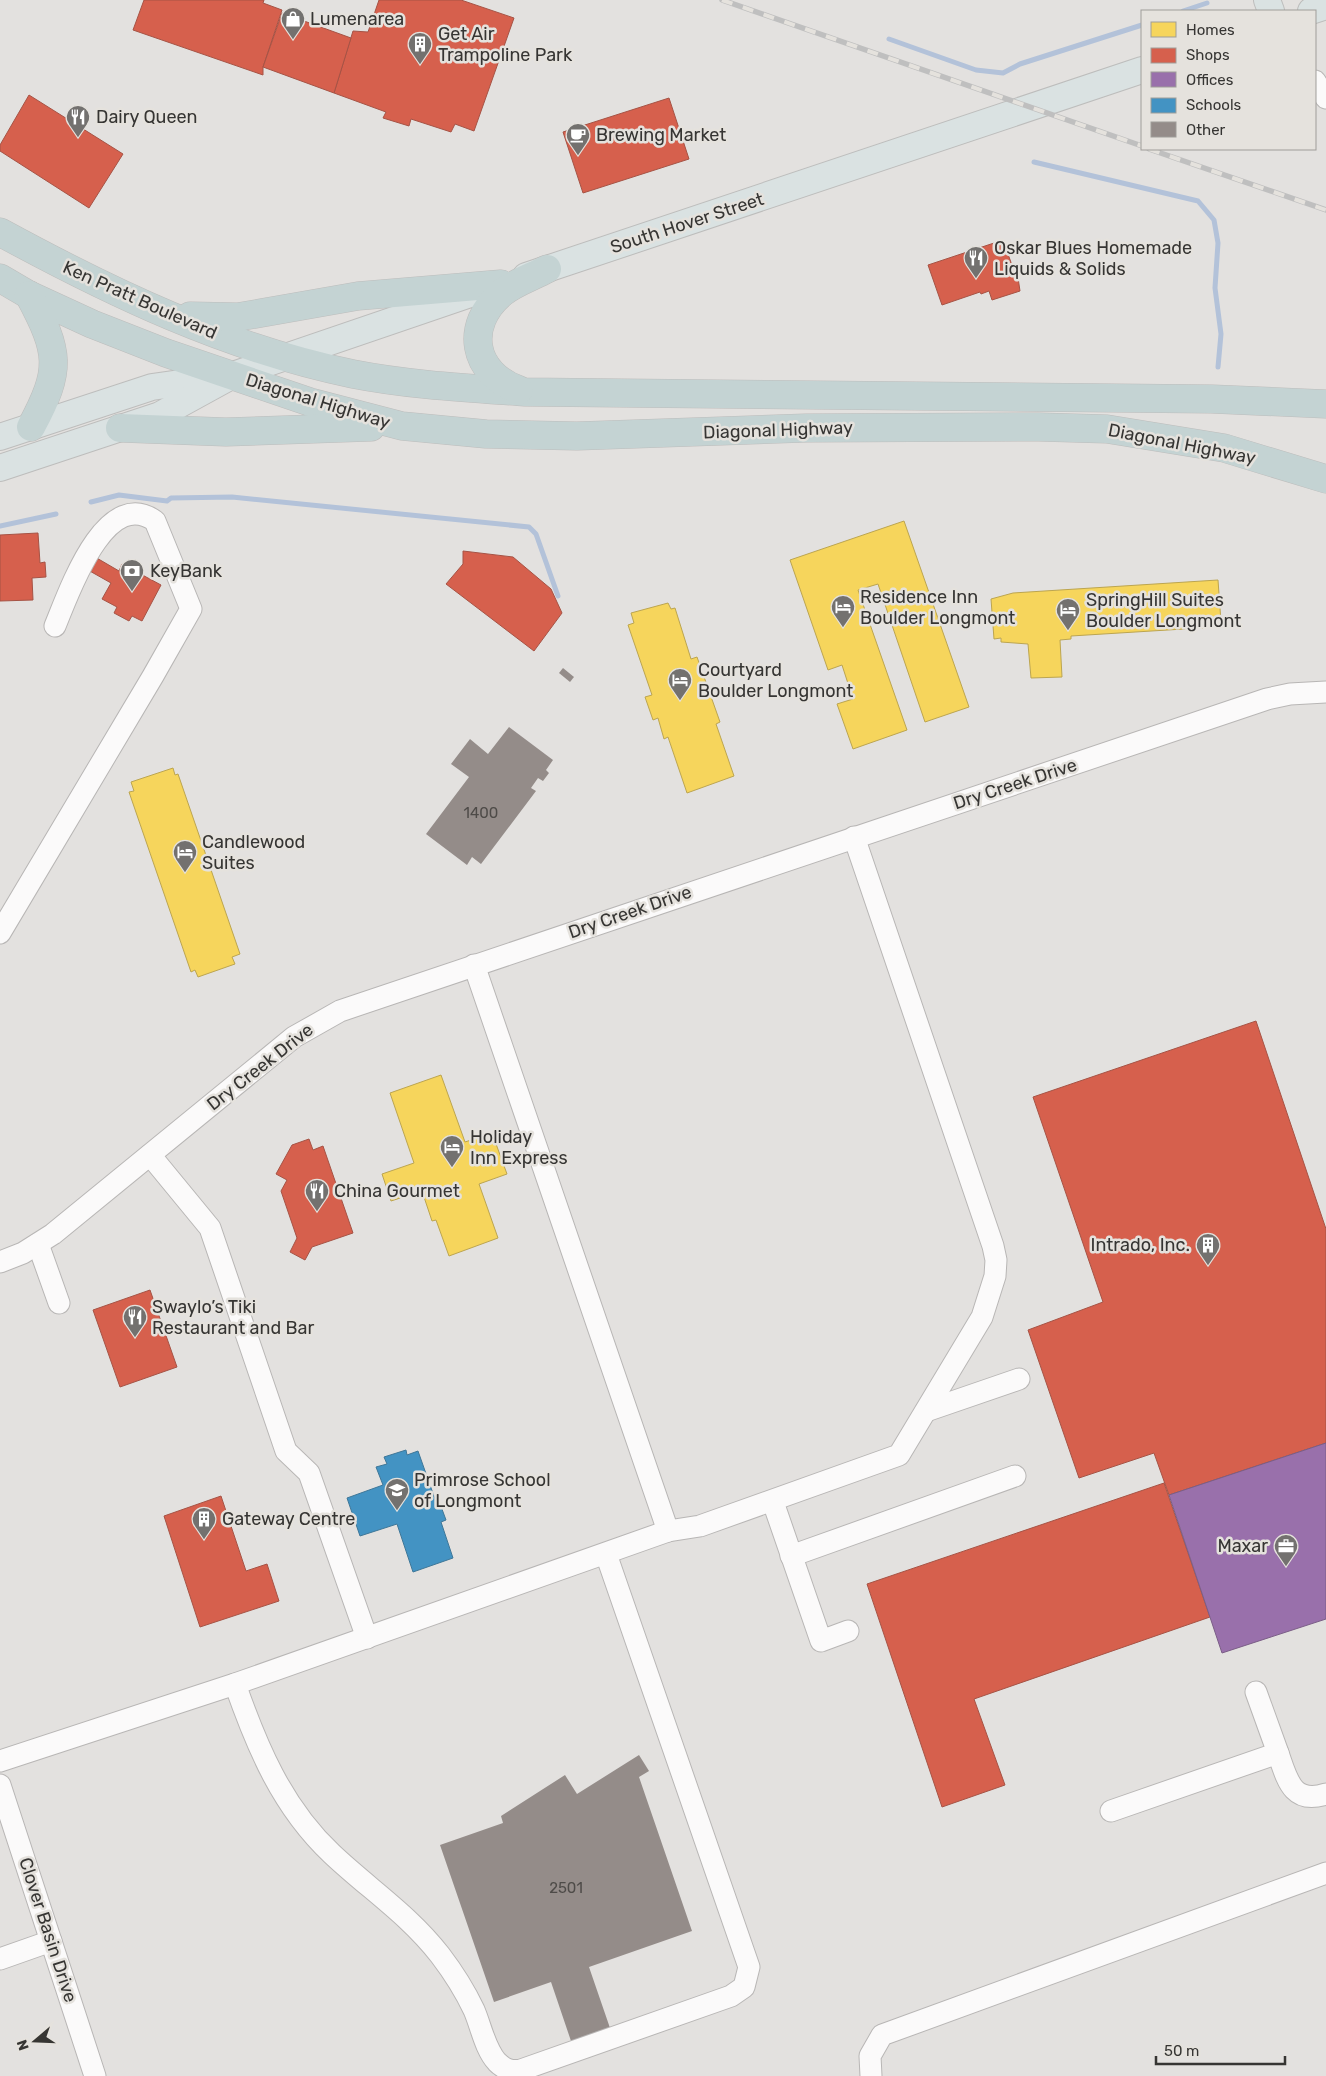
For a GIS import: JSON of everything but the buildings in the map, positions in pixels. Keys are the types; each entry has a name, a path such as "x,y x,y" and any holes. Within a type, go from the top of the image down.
{"highway":[{"name":"Ken Pratt Boulevard","path":"0,232 143,305 197,328 286,357"},
{"path":"525,392 505,385 492,375 479,350 478,332 486,310 503,292 546,269"},
{"name":"Ken Pratt Boulevard","path":"0,278 92,324 233,375"},
{"path":"143,305 195,317 238,317 358,296 501,284"},
{"path":"29,294 50,341 54,370 49,393 31,427"},
{"name":"Diagonal Highway","path":"286,357 353,374 418,383 525,392 1212,399 1326,404"},
{"name":"Diagonal Highway","path":"233,375 310,402 402,426 486,434 577,436 806,428 1039,427 1107,429 1224,448 1326,479"},
{"path":"120,428 226,432 402,426"}],"main road":[{"path":"1314,10 1326,6"},
{"name":"South Hover Street","path":"0,468 160,414 233,375 1141,70"},
{"name":"South Hover Street","path":"0,437 152,387 233,375"}],"street":[{"path":"1316,83 1326,98"},
{"path":"0,933 191,610 161,530 154,519 142,514 133,514 115,521 104,530 78,571 55,626"},
{"name":"Dry Creek Drive","path":"0,1262 38,1244 308,1028 340,1011 1267,699 1290,694 1326,692"},
{"path":"0,1762 235,1684 668,1531 700,1526 773,1502 899,1456 982,1317 995,1276 995,1253 854,837"},
{"path":"474,965 668,1531"},
{"path":"150,1155 210,1228 286,1451 309,1473 367,1638"},
{"path":"38,1244 59,1303"},
{"path":"926,1412 1019,1379"},
{"path":"791,1556 1015,1476"},
{"path":"773,1502 820,1641 848,1631"},
{"path":"235,1684 258,1749 289,1802 309,1830 333,1855 399,1910 430,1943 462,1988 494,2058 502,2066 513,2071 521,2070 731,1996 744,1986 749,1967 606,1554"},
{"path":"1256,1692 1287,1780 1295,1791 1308,1797 1326,1794"},
{"path":"1111,1811 1278,1753"},
{"name":"Clover Basin Drive","path":"0,1785 95,2076"},
{"path":"871,2076 870,2056 882,2035 1326,1873"},
{"path":"0,1959 51,1941"}],"waterway":[{"path":"1186,10 1207,3"},
{"path":"889,39 976,70 1003,73 1020,64 1141,25"},
{"path":"1034,162 1198,201 1214,220 1218,243 1215,288 1221,334 1218,367"},
{"path":"91,502 119,495 167,501 171,498 232,497 529,527 536,534 558,596"},
{"path":"0,526 56,514"}],"railway":[{"path":"722,0 1141,146"},
{"path":"1152,150 1326,210"}],"place":[{"name":"Lumenarea","path":"293,40"},
{"name":"Get Air Trampoline Park","path":"420,65"},
{"name":"Dairy Queen","path":"78,138"},
{"name":"Brewing Market","path":"578,156"},
{"name":"Oskar Blues Homemade Liquids & Solids","path":"976,279"},
{"name":"KeyBank","path":"132,592"},
{"name":"Residence Inn Boulder Longmont","path":"843,628"},
{"name":"SpringHill Suites Boulder Longmont","path":"1068,631"},
{"name":"Courtyard Boulder Longmont","path":"680,701"},
{"name":"Candlewood Suites","path":"185,873"},
{"name":"Holiday Inn Express","path":"452,1168"},
{"name":"China Gourmet","path":"317,1212"},
{"name":"Intrado, Inc.","path":"1208,1266"},
{"name":"Swaylo’s Tiki Restaurant and Bar","path":"135,1338"},
{"name":"Primrose School of Longmont","path":"397,1511"},
{"name":"Gateway Centre","path":"204,1540"},
{"name":"Maxar","path":"1286,1567"}]}
